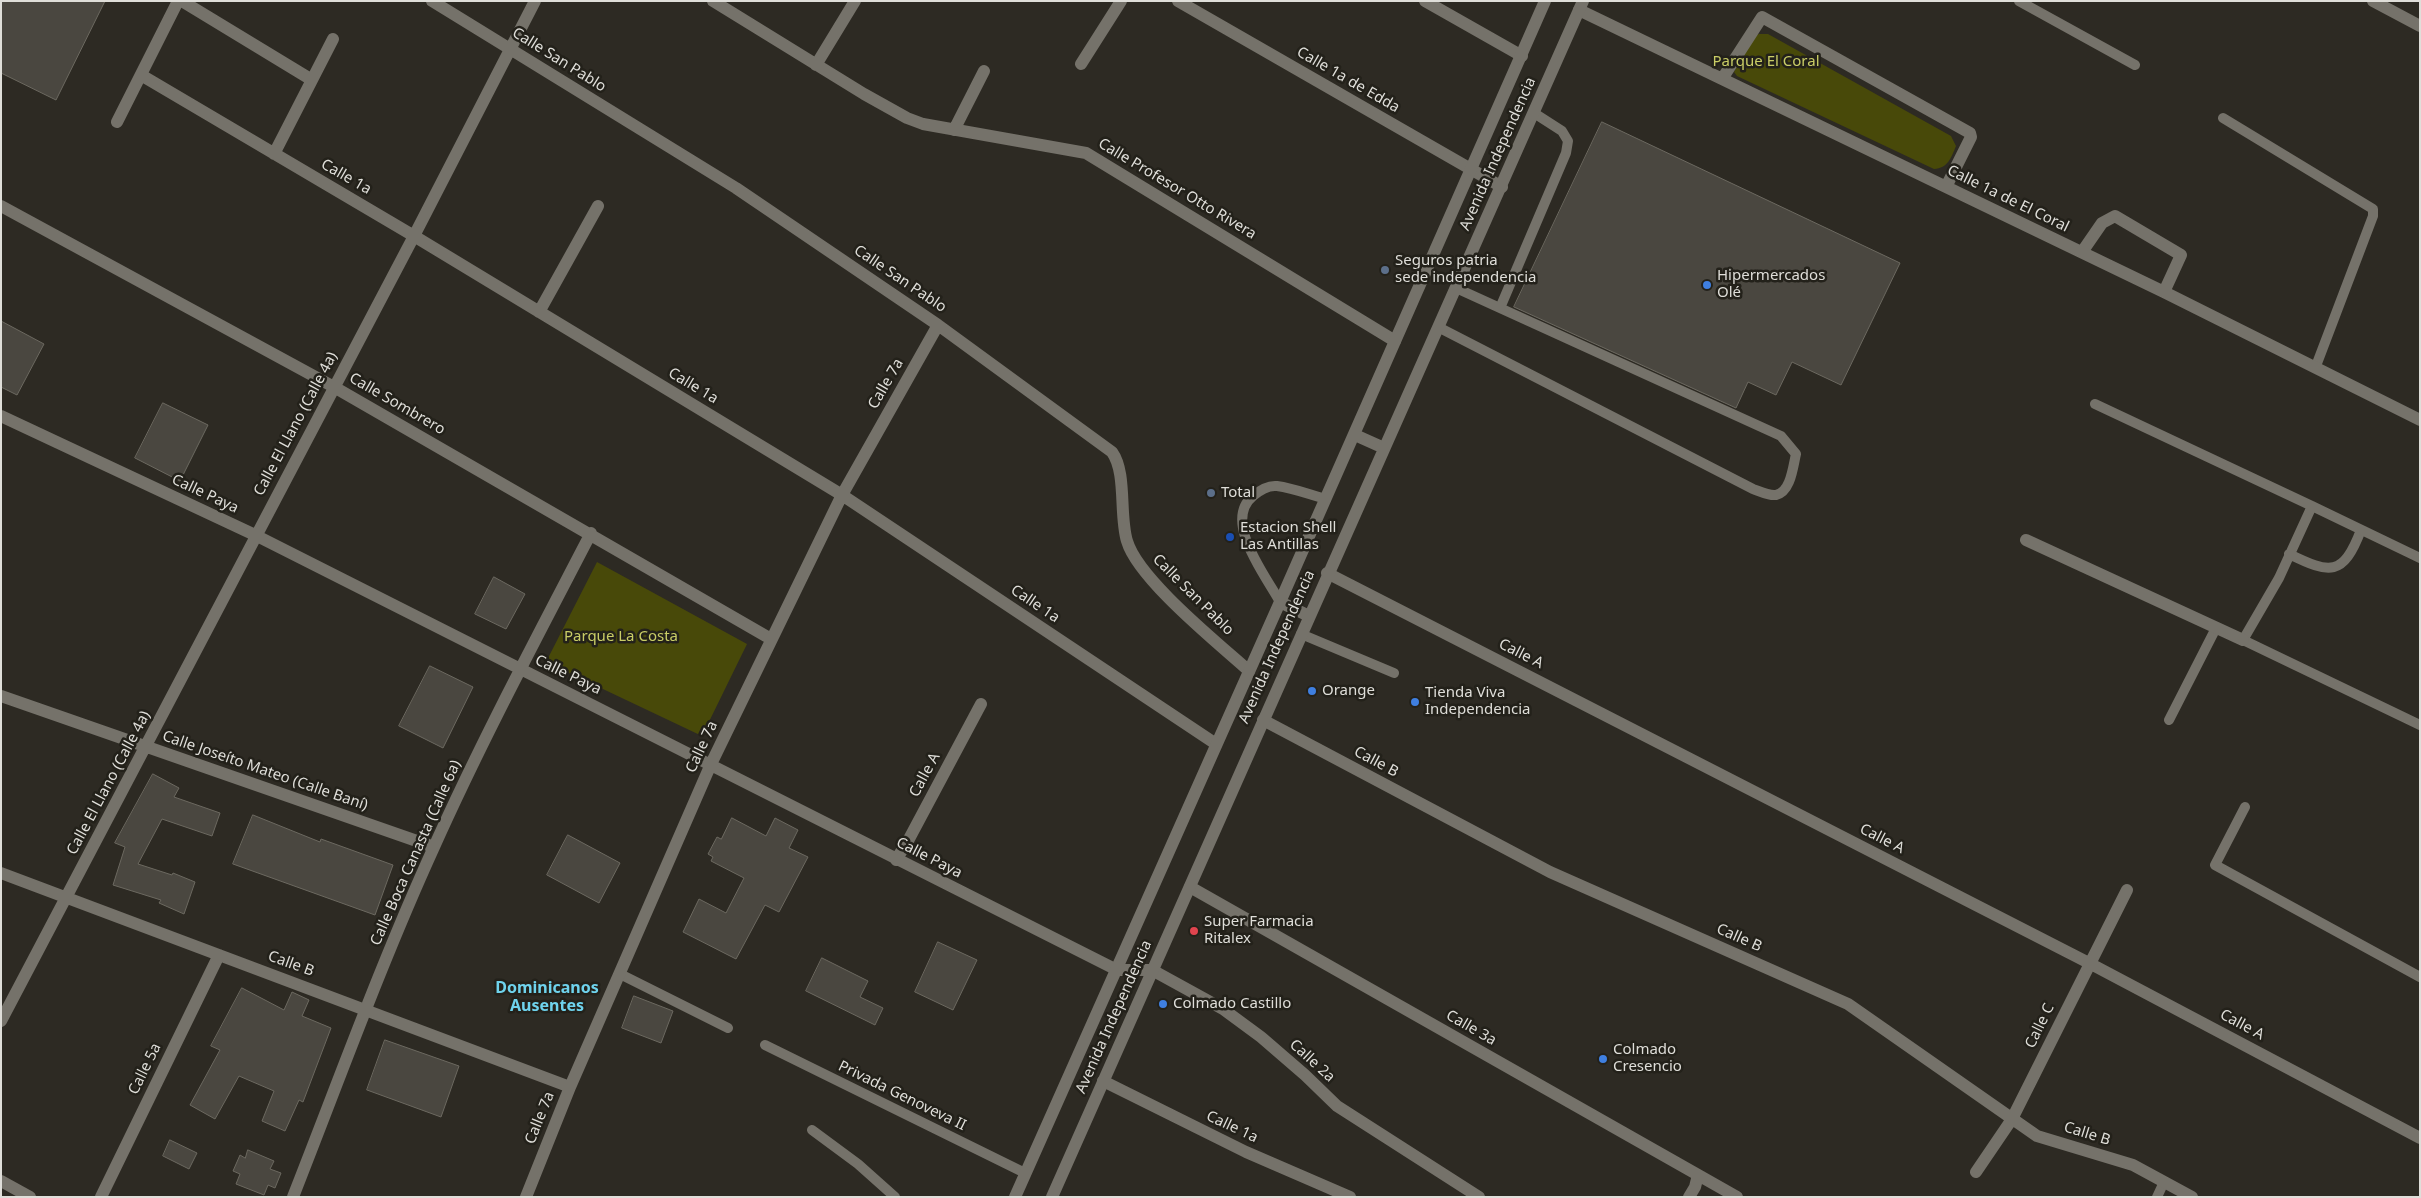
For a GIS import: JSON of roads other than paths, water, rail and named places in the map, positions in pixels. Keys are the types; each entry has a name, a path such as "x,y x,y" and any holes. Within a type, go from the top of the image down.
{"street":[{"path":"117,122 178,1"},
{"path":"182,1 312,80"},
{"name":"Calle San Pablo","path":"432,1 736,188 938,325 1112,452 1119,464 1127,541 1133,556 1167,596 1249,671"},
{"name":"Calle El Llano (Calle 4a)","path":"1,1021 414,236 535,1"},
{"name":"Calle Profesor Otto Rivera","path":"713,1 816,65 907,118 923,124 1090,155 1395,341"},
{"path":"816,65 854,1"},
{"path":"1082,64 1121,1"},
{"name":"Calle 1a de Edda","path":"1178,1 1502,187"},
{"path":"1425,1 1522,56"},
{"name":"Avenida Independencia","path":"1015,1197 1326,499 1545,1"},
{"path":"2373,1 2420,26"},
{"name":"Avenida Independencia","path":"1052,1197 1310,616 1327,573 1502,187 1581,6"},
{"name":"Calle 1a de El Coral","path":"1581,6 1722,79 2316,366 2420,420"},
{"path":"1722,79 1762,17 1970,133 1971,137 1946,187"},
{"path":"274,154 333,39"},
{"path":"954,130 984,71"},
{"name":"Calle 1a","path":"141,75 414,236 842,495 1216,744"},
{"name":"Calle Sombrero","path":"1,206 334,387 591,533 771,639"},
{"path":"539,312 598,206"},
{"path":"2082,252 2102,222 2116,216 2181,255 2164,292"},
{"name":"Calle 7a","path":"526,1197 570,1087 711,764 842,495 938,325"},
{"name":"Calle Paya","path":"1,416 255,535 1117,970"},
{"path":"1354,435 1384,448"},
{"name":"Calle Boca Canasta (Calle 6a)","path":"293,1197 366,1009 434,847 520,670 591,533"},
{"path":"2026,540 2243,640"},
{"name":"Calle A","path":"1327,573 2090,963 2420,1138"},
{"path":"1280,602 1310,616"},
{"name":"Calle Joseíto Mateo (Calle Baní)","path":"1,696 434,847"},
{"name":"Calle A","path":"896,860 981,704"},
{"name":"Calle B","path":"1263,720 1550,872 1848,1004 2037,1136 2133,1165 2192,1197"},
{"name":"Calle B","path":"1,874 366,1009 570,1087"},
{"name":"Calle 3a","path":"1190,887 1737,1197"},
{"name":"Calle C","path":"1976,1172 2012,1119 2127,890"},
{"name":"Calle 5a","path":"101,1197 219,955"},
{"name":"Calle 2a","path":"1117,970 1152,970 1223,1009 1298,1068 1336,1106 1479,1197"},
{"name":"Calle 1a","path":"1103,1082 1246,1152 1350,1197"},
{"path":"1689,1197 1695,1187 1698,1175"},
{"path":"1,1181 30,1197"}],"lane":[{"path":"2019,1 2135,65"},
{"path":"1500,308 1566,153 1568,141 1562,131 1534,114"},
{"path":"2222,118 2373,209 2316,366"},
{"path":"1438,327 1752,489 1774,496 1782,492 1792,475 1796,454 1781,436 1456,288"},
{"path":"2094,404 2420,558"},
{"path":"1280,602 1244,537 1240,517 1248,500 1261,489 1276,486 1326,499"},
{"path":"2312,506 2279,578 2243,640 2420,725"},
{"path":"2289,554 2316,567 2328,570 2342,563 2353,551 2360,530"},
{"path":"2169,720 2216,628"},
{"path":"1302,634 1394,673"},
{"path":"2245,807 2215,865 2420,977"},
{"path":"620,974 728,1028"},
{"name":"Privada Genoveva II","path":"765,1045 1025,1173"},
{"path":"812,1130 858,1164 895,1197"},
{"path":"2157,1197 2164,1182"}],"place":[{"name":"Seguros patria sede independencia","path":"1385,270"},
{"name":"Hipermercados Olé","path":"1707,285"},
{"name":"Total","path":"1211,493"},
{"name":"Estacion Shell Las Antillas","path":"1230,537"},
{"name":"Orange","path":"1312,691"},
{"name":"Tienda Viva Independencia","path":"1415,702"},
{"name":"Super Farmacia Ritalex","path":"1194,931"},
{"name":"Colmado Castillo","path":"1163,1004"},
{"name":"Colmado Cresencio","path":"1603,1059"}],"district":[{"name":"Dominicanos Ausentes","path":"547,997"}],"park label":[{"name":"Parque El Coral","path":"1766,62"},
{"name":"Parque La Costa","path":"621,637"}]}
